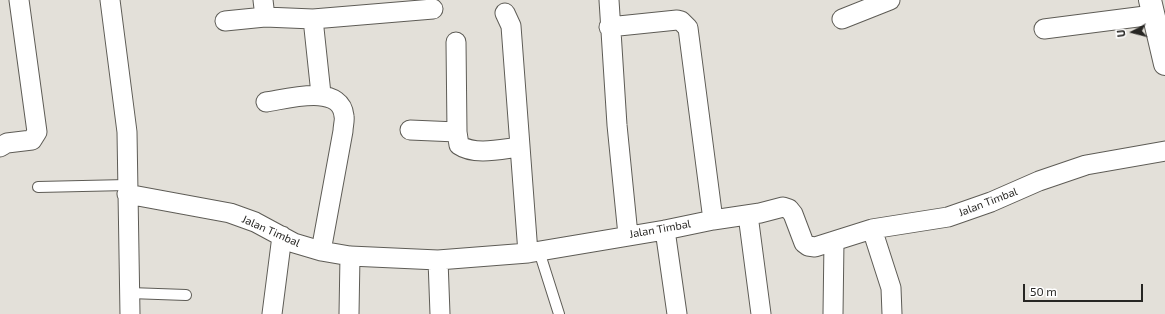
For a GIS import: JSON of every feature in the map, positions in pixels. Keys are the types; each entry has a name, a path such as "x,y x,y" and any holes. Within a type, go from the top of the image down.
{"street":[{"path":"0,147 7,143 32,140 37,132 18,0"},
{"path":"110,0 127,132 130,314"},
{"path":"608,0 609,27 628,235"},
{"path":"842,19 890,0"},
{"path":"1044,29 1152,7 1163,41 1165,64"},
{"path":"225,21 264,8 313,19 433,9"},
{"path":"505,13 511,26 520,147 533,252"},
{"path":"313,19 321,94"},
{"path":"609,27 677,20 681,21 688,28 713,220"},
{"path":"456,42 457,132 459,145 467,150 486,151 520,147"},
{"path":"266,102 321,94 334,98 343,109 344,116 321,251"},
{"path":"410,130 457,132"},
{"name":"Jalan Timbal","path":"127,190 230,213 255,222 294,243 321,251 350,256 438,260 533,252 665,230 783,207 789,209 793,214 804,242 808,246 815,247 872,229 948,217 991,202 1039,181 1086,165 1165,150"},
{"path":"748,215 761,314"},
{"path":"872,229 891,288 892,314"},
{"path":"665,230 677,314"},
{"path":"272,314 282,236"},
{"path":"833,314 834,241"},
{"path":"349,314 350,256"},
{"path":"438,260 440,314"}],"lane":[{"path":"38,187 127,190"},
{"path":"533,252 560,314"},
{"path":"130,293 186,295"}]}
